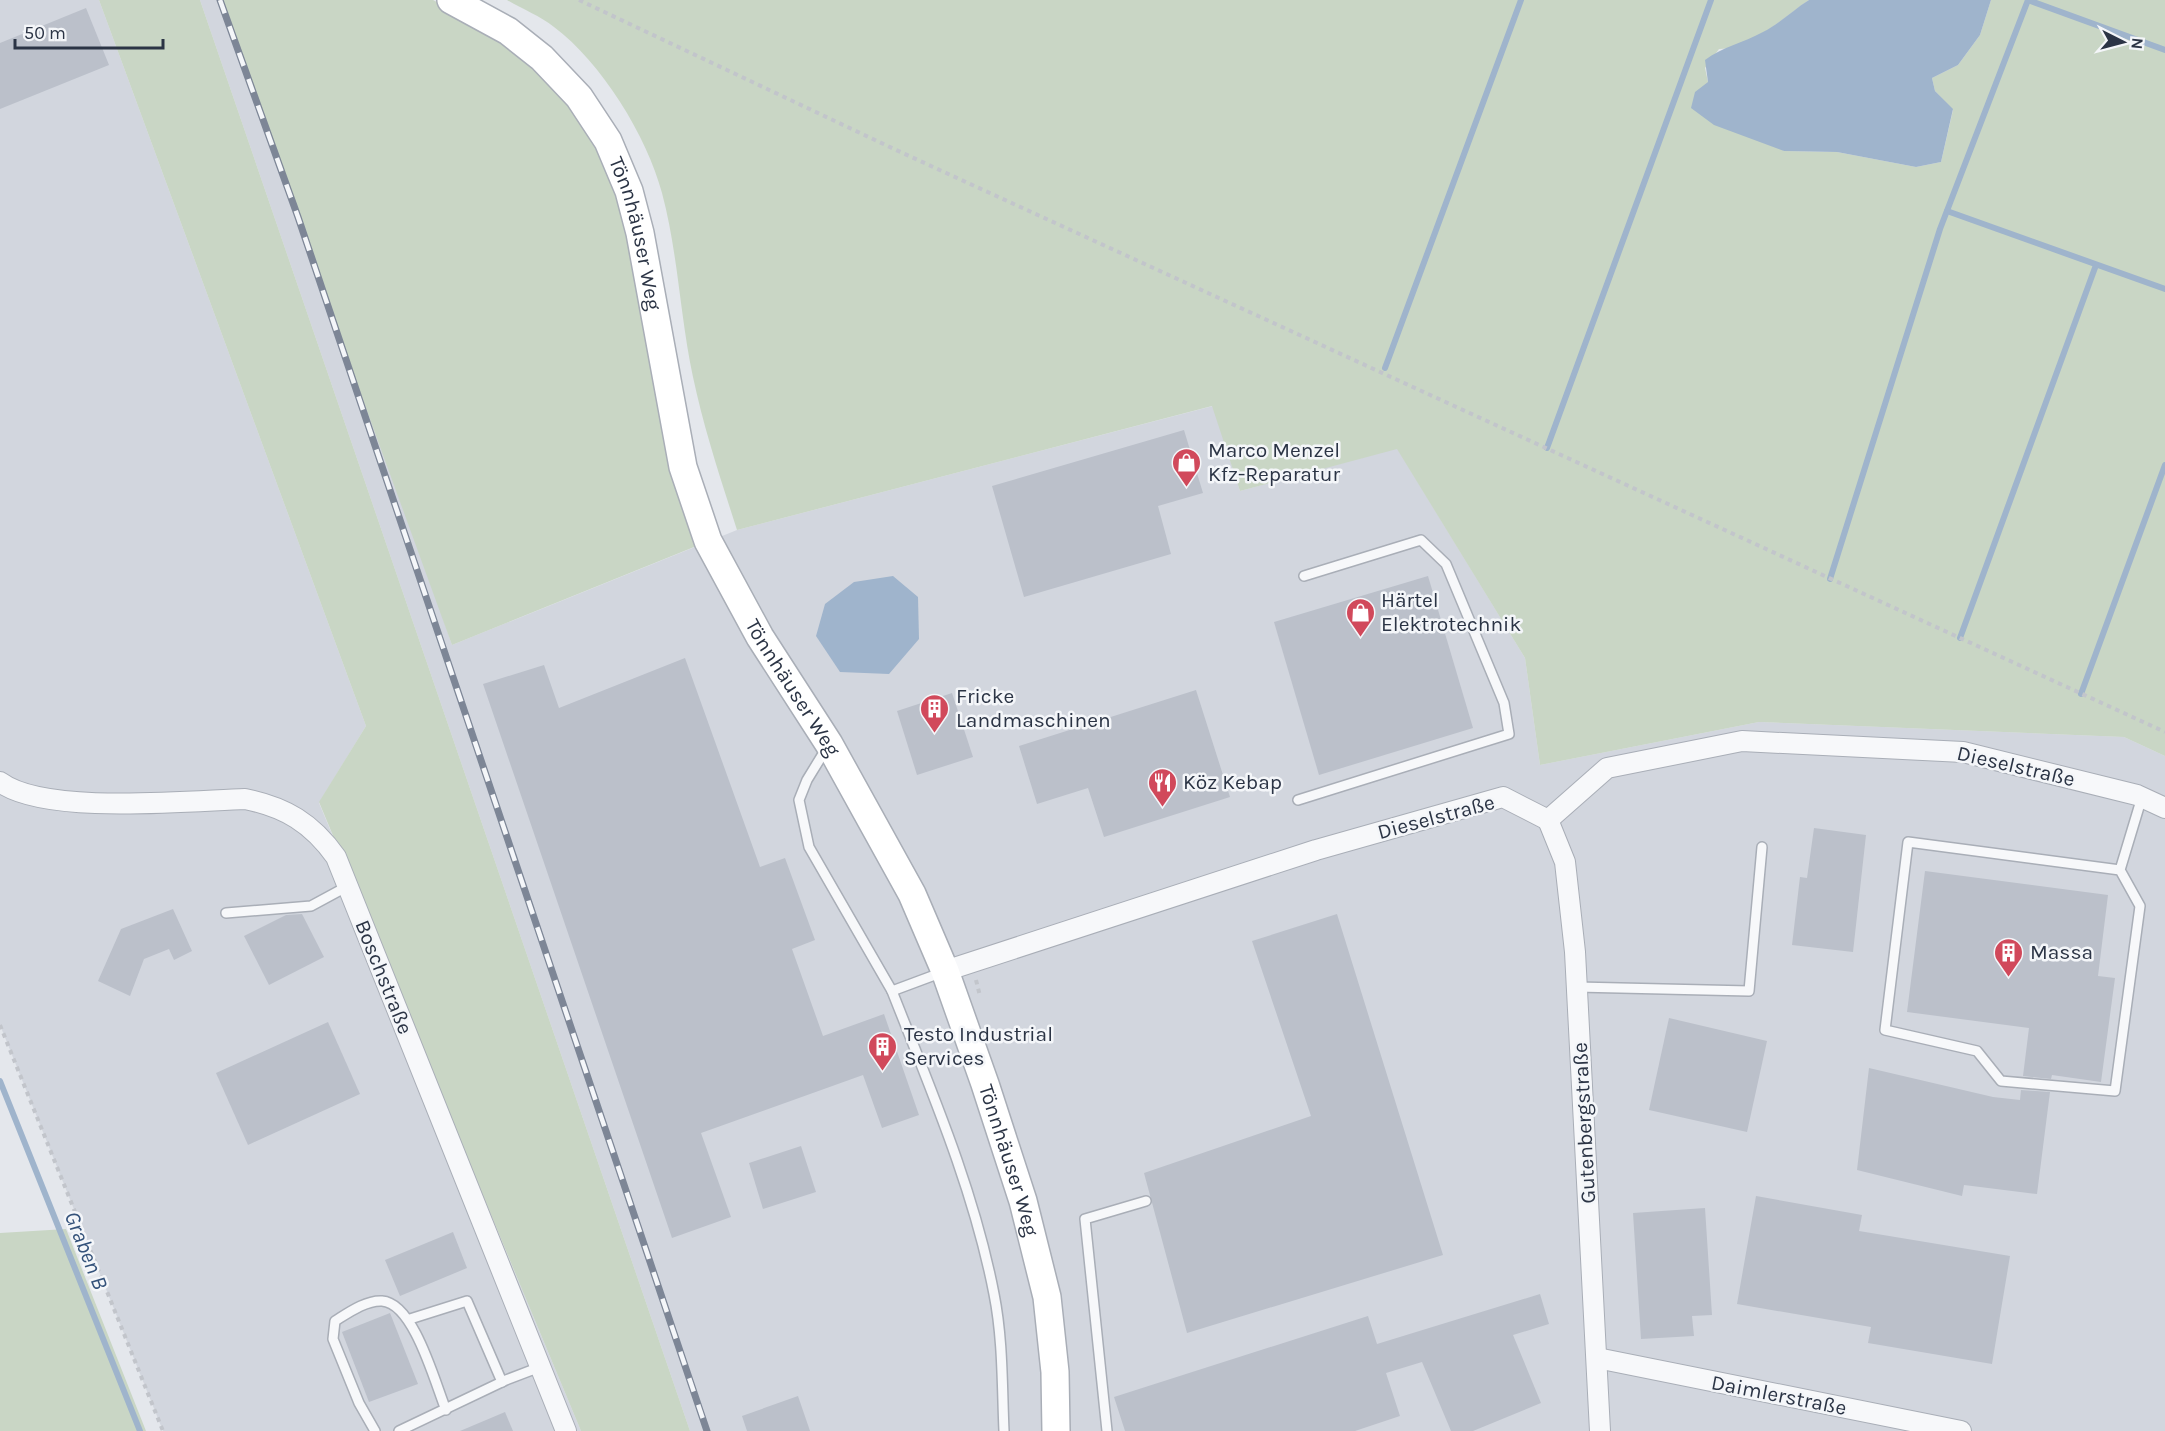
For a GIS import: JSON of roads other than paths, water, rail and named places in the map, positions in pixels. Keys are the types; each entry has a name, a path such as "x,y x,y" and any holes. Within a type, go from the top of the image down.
{"main road":[{"name":"Tönnhäuser Weg","path":"451,0 508,31 542,58 579,97 608,141 629,191 640,233 683,467 708,541 760,637 829,744 912,894 945,971 1023,1201 1047,1297 1056,1372 1056,1431"}],"street":[{"name":"Dieselstraße","path":"945,971 1316,850 1503,797 1548,820 1607,768 1742,741 1963,752 2142,797 2165,808"},
{"name":"Boschstraße","path":"0,782 21,794 53,801 245,799 266,803 303,820 321,835 336,857 348,886 566,1431"},
{"name":"Gutenbergstraße","path":"1548,820 1565,862 1577,987 1600,1431"},
{"name":"Daimlerstraße","path":"1597,1358 1960,1431"}],"lane":[{"path":"1298,800 1509,734 1504,703 1446,564 1421,540 1304,576"},
{"path":"829,744 807,780 800,800 810,847 892,992 950,1139 981,1242 994,1296 1004,1431"},
{"path":"2120,870 1908,842 1885,1030 1977,1051 2001,1081 2115,1091 2140,906 2120,870 2142,797"},
{"path":"1577,987 1749,991 1762,847"},
{"path":"226,913 311,906 348,886"},
{"path":"892,992 945,971"},
{"path":"1107,1431 1085,1219 1146,1201"},
{"path":"410,1319 467,1300 502,1382"},
{"path":"375,1431 359,1402 333,1339 335,1321 353,1310 381,1301 397,1305 410,1319 446,1410"},
{"path":"399,1431 502,1382 540,1367"}],"water":[{"path":"1809,0 1991,0 1980,35 1958,65 1932,78 1935,91 1953,109 1941,162 1916,167 1837,152 1784,151 1714,125 1691,108 1695,92 1708,82 1705,60 1769,29"},
{"path":"893,576 918,597 919,639 889,674 840,672 816,636 825,604 854,582"}],"waterway":[{"path":"1385,368 1521,0"},
{"path":"1547,448 1711,0"},
{"path":"2028,0 2165,50"},
{"path":"1830,579 1940,229 2028,0"},
{"path":"1947,211 2165,289"},
{"path":"1960,638 2096,265"},
{"path":"2081,694 2165,465"},
{"name":"Graben B","path":"0,1081 140,1431"}],"railway":[{"path":"220,0 298,217 707,1431"}],"place":[{"name":"Marco Menzel Kfz-Reparatur","path":"1187,488"},
{"name":"Härtel Elektrotechnik","path":"1360,638"},
{"name":"Fricke Landmaschinen","path":"935,734"},
{"name":"Köz Kebap","path":"1162,808"},
{"name":"Massa","path":"2009,978"},
{"name":"Testo Industrial Services","path":"883,1072"}]}
